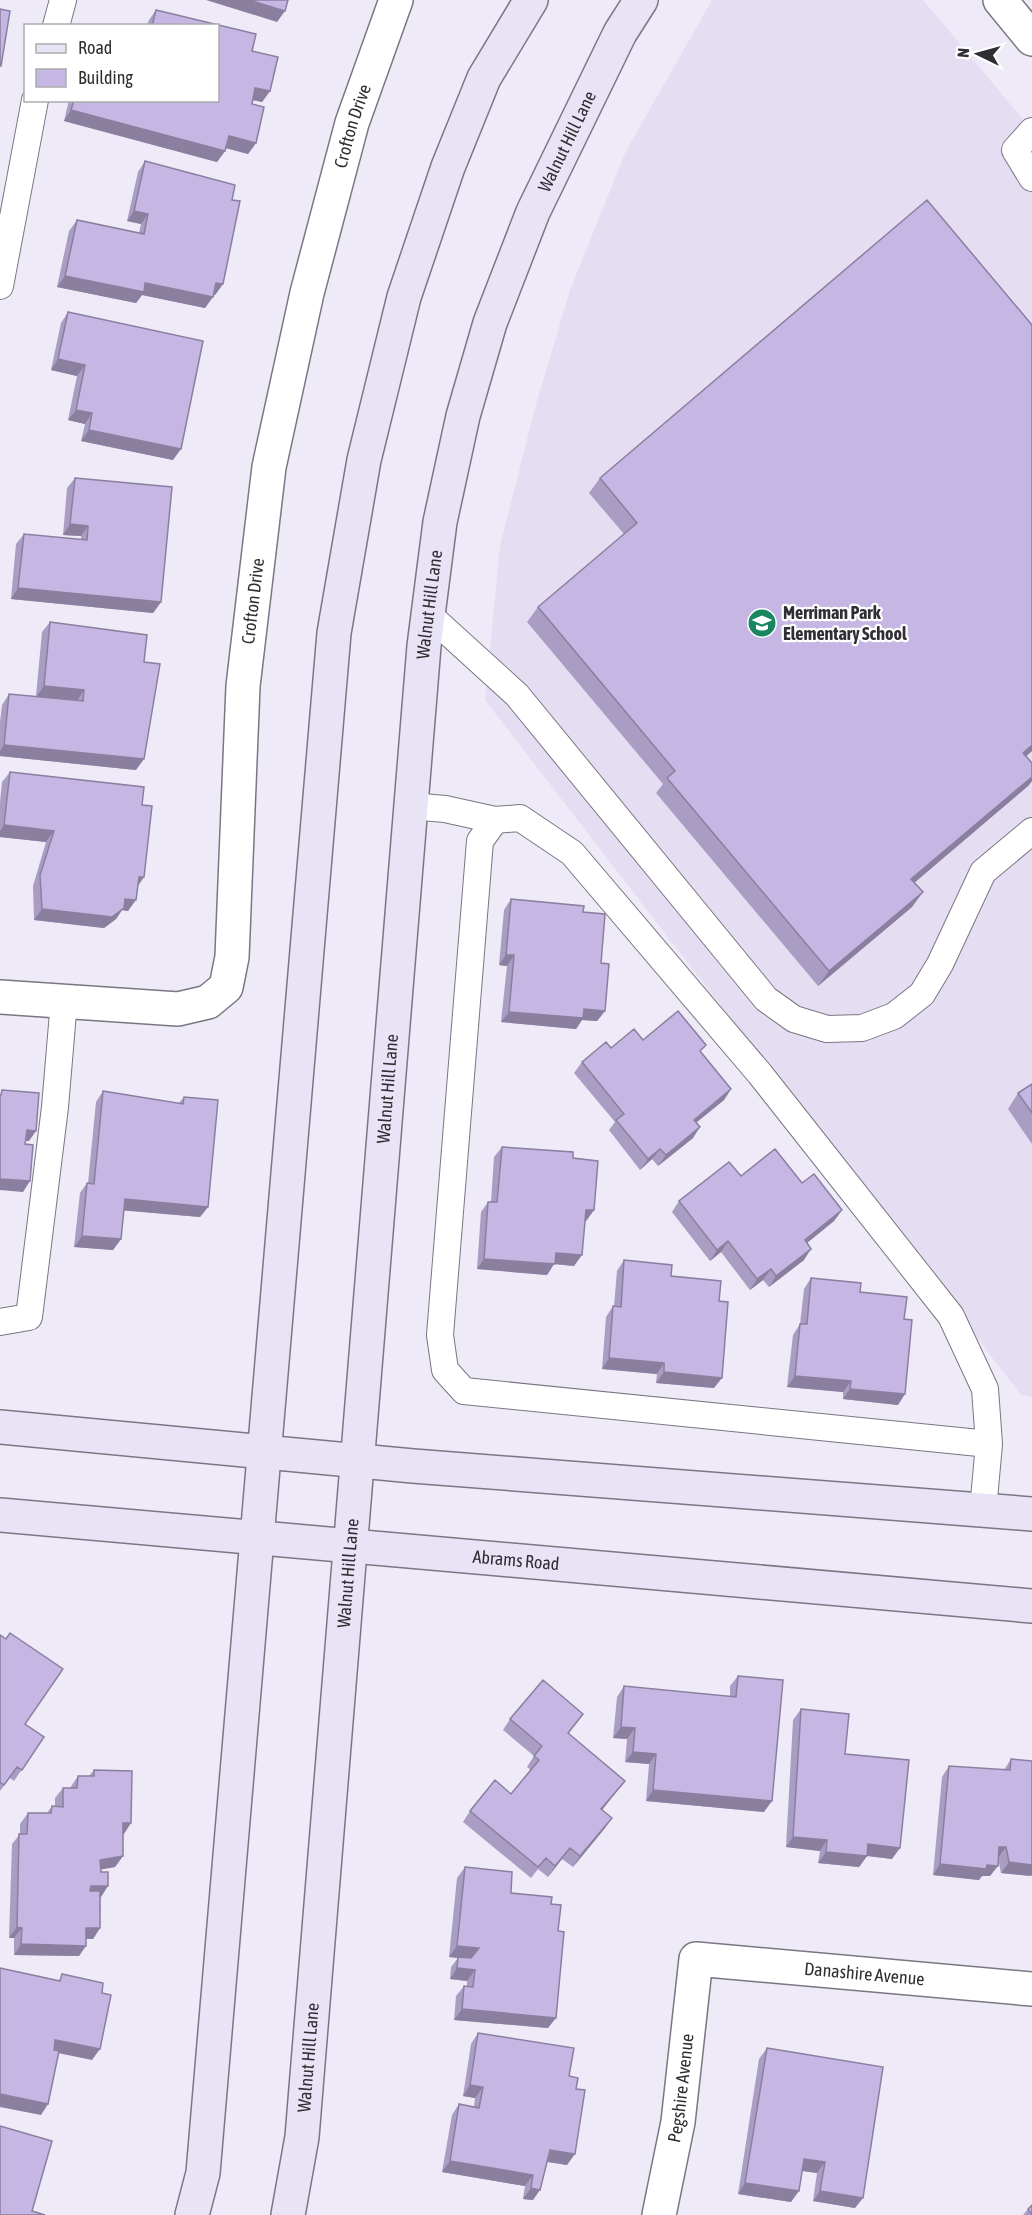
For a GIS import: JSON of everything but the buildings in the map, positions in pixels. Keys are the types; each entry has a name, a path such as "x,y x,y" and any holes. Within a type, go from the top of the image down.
{"main road":[{"path":"192,2215 203,2173 334,633 364,460 404,297 448,167 484,78 531,0"},
{"name":"Walnut Hill Lane","path":"288,2215 302,2137 410,806 428,614 440,522 464,416 490,323 533,213 620,33 641,0"},
{"path":"0,1426 357,1461 1032,1514"},
{"name":"Abrams Road","path":"0,1515 1032,1606"}],"street":[{"name":"Crofton Drive","path":"0,996 178,1010 208,1002 226,987 232,957 243,686 269,467 307,293 352,123 396,0"},
{"path":"1000,0 1032,39"},
{"name":"Danashire Avenue","path":"696,1959 1032,1989"},
{"name":"Pegshire Avenue","path":"659,2215 678,2122 696,1959"}],"lane":[{"path":"57,24 63,0"},
{"path":"0,286 35,102"},
{"path":"1032,131 1016,150 1032,178"},
{"path":"428,614 517,695 766,999 794,1019 827,1029 862,1028 894,1016 922,994 940,964 983,872 1032,831"},
{"path":"410,806 445,809 495,820 520,819 572,853 760,1074 951,1316 985,1389 988,1444 983,1510"},
{"path":"495,820 480,841 440,1335 445,1370 464,1391 988,1444"},
{"path":"0,1322 28,1317 55,1107 64,1001"}],"shaded area":[{"name":"Merriman Park Elementary School","path":"712,0 923,0 1032,130 1032,1397 1021,1395 485,700 500,546 535,408 570,290 626,151"}],"place":[{"name":"Merriman Park Elementary School","path":"762,623"}]}
